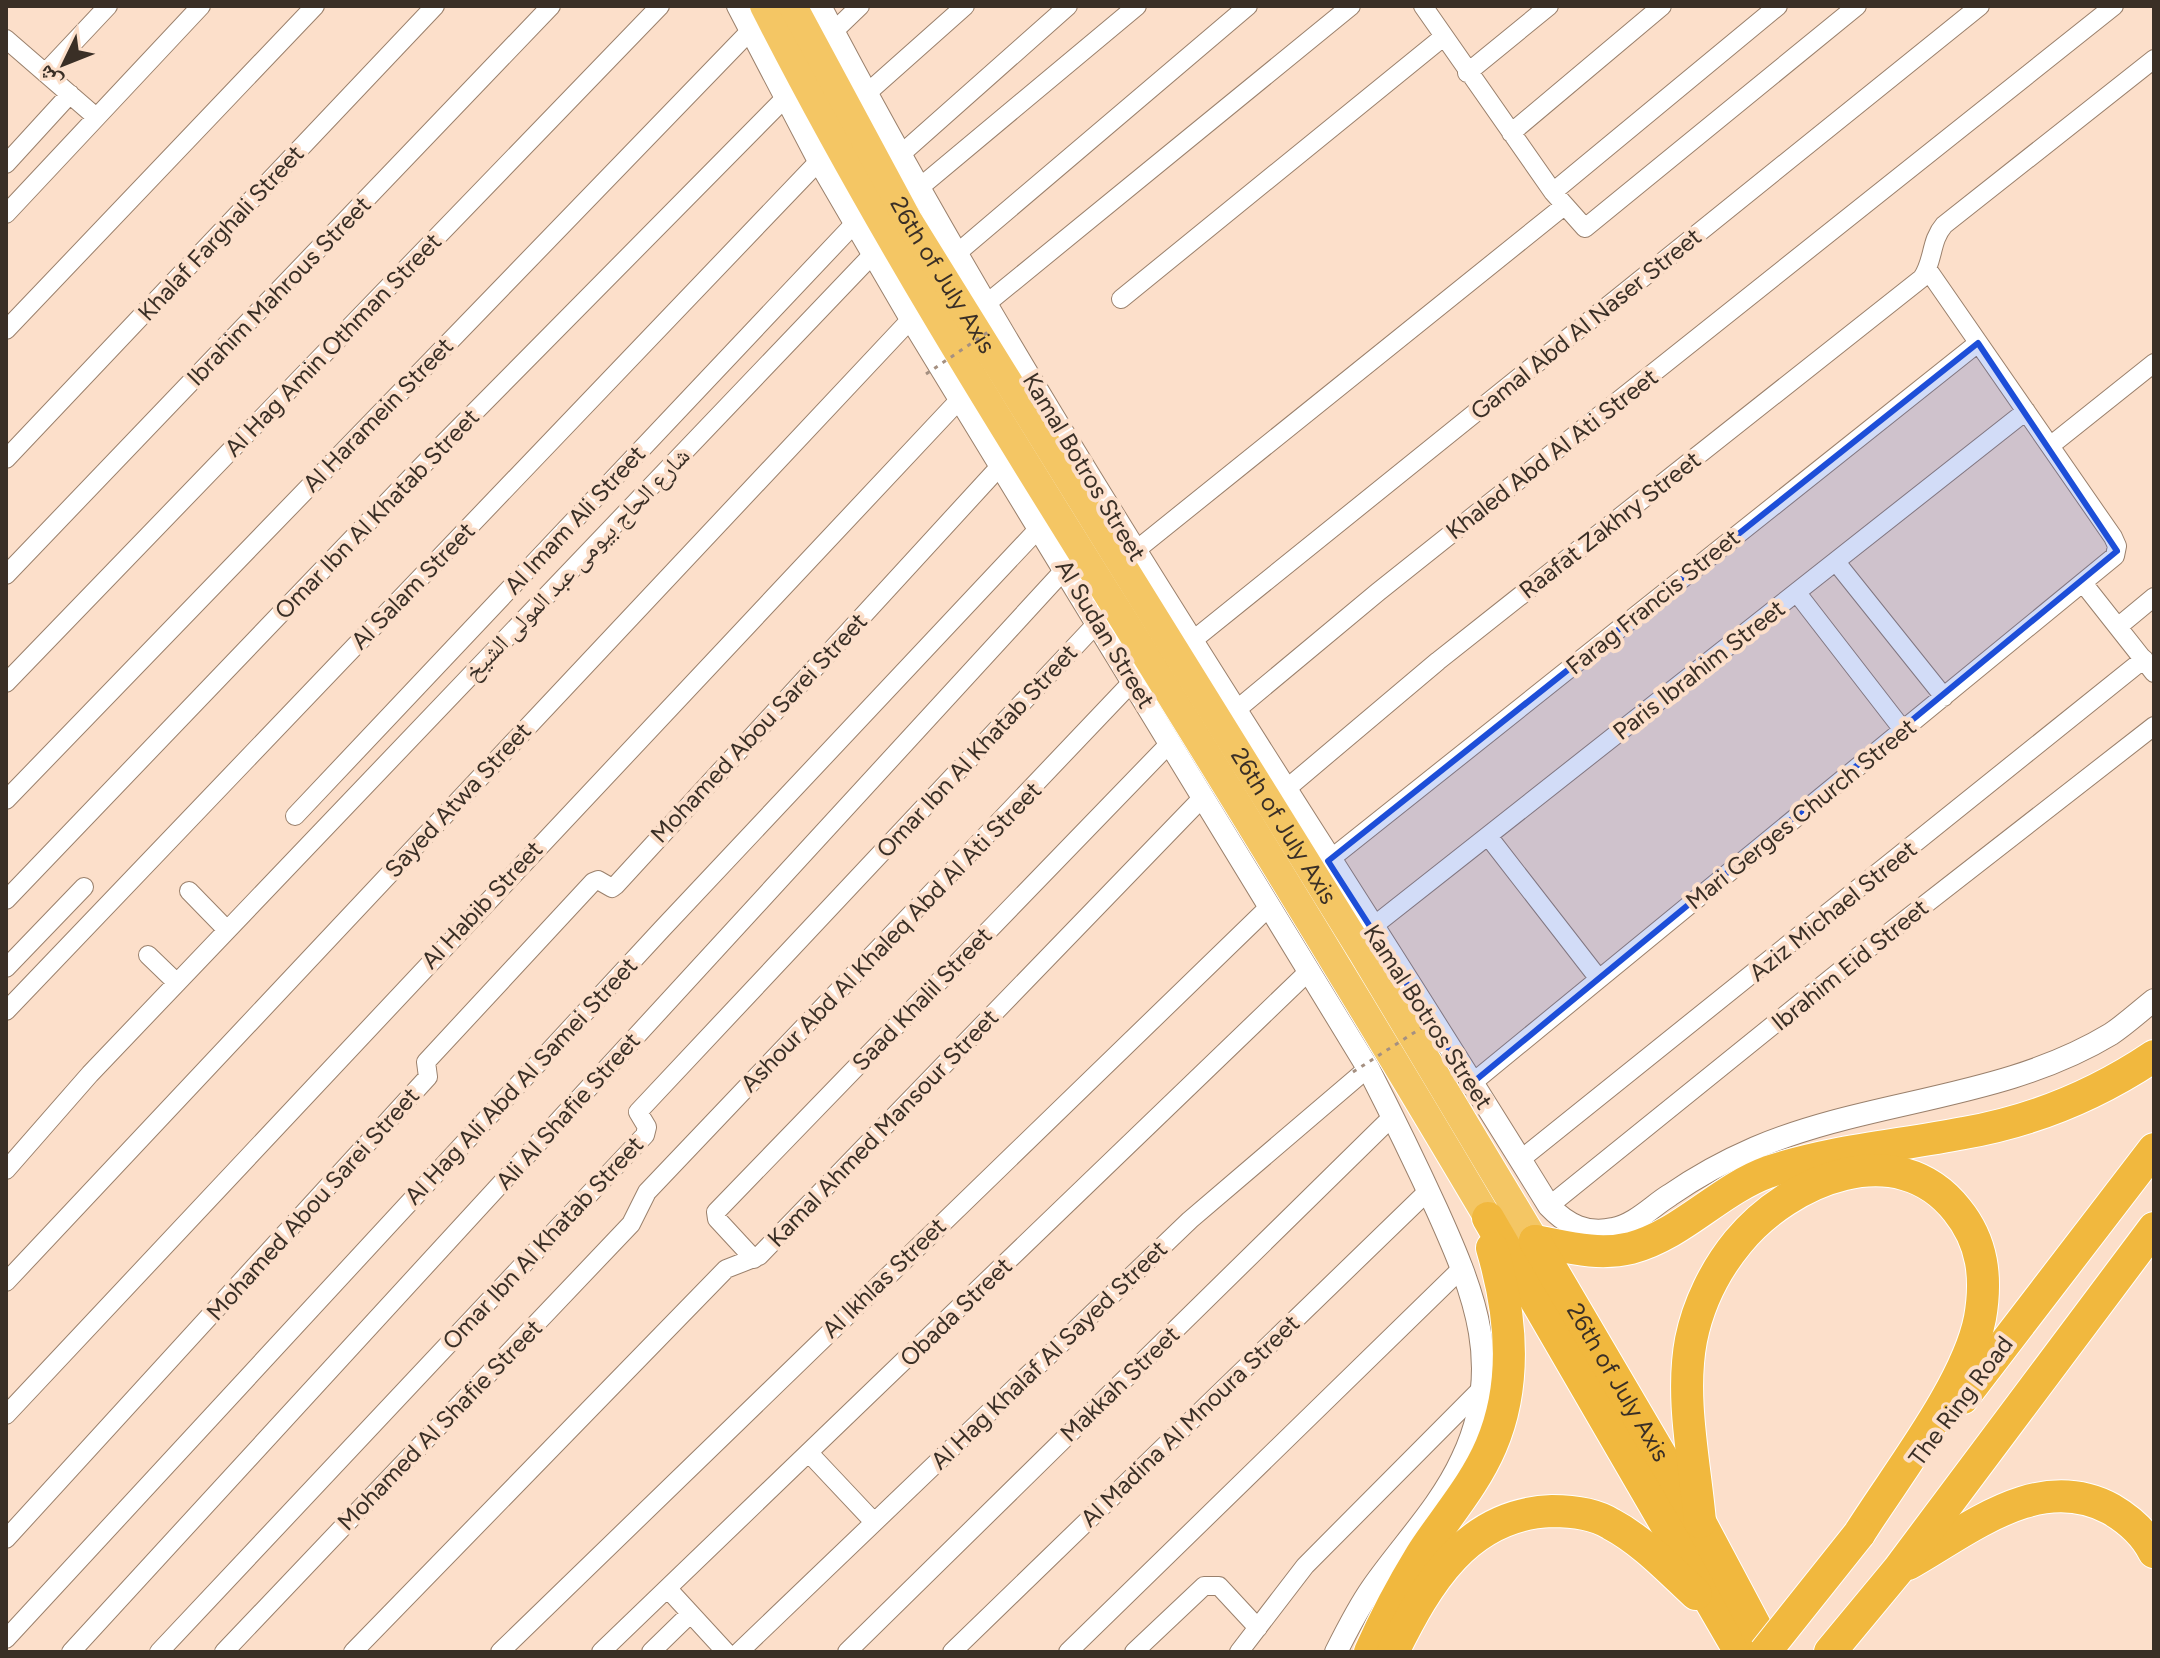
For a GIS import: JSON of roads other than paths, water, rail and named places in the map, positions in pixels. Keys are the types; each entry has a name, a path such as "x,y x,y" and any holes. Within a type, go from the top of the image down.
{"highway":[{"name":"26th of July Axis","path":"793,6 908,220 1362,952 1700,1522 1767,1652"},
{"name":"26th of July Axis","path":"758,18 1050,502 1341,968 1740,1652"},
{"path":"1535,1241 1587,1251 1632,1247 1654,1239 1722,1194 1767,1173 1864,1147 2003,1125 2083,1098 2154,1056"},
{"name":"The Ring Road","path":"1767,1652 2154,1149"},
{"path":"1700,1522 1688,1370 1691,1340 1701,1305 1717,1272 1756,1225 1794,1195 1824,1179 1856,1171 1889,1169 1921,1179 1939,1192 1970,1225 1982,1256 1983,1287 1980,1318 1959,1377 1859,1534"},
{"path":"1370,1652 1391,1605 1478,1472 1501,1417 1506,1388 1508,1321 1488,1218"},
{"path":"1830,1652 1898,1570 2154,1228"},
{"path":"1898,1570 2024,1501 2050,1494 2075,1495 2124,1516 2154,1552"},
{"path":"1393,1652 1430,1586 1455,1553 1488,1527 1527,1512 1569,1511 1609,1522 1644,1546 1720,1616"}],"street":[{"path":"45,73 108,6"},
{"path":"6,214 201,6"},
{"path":"6,330 315,6"},
{"name":"Khalaf Farghali Street","path":"6,459 435,6"},
{"name":"Ibrahim Mahrous Street","path":"6,575 551,6"},
{"name":"Al Hag Amin Othman Street","path":"6,683 660,6"},
{"name":"Al Sudan Street","path":"738,6 758,18 786,97 819,161 911,319 1310,970 1361,1070 1393,1116 1463,1267 1476,1304 1483,1344 1482,1388 1476,1422 1462,1459 1442,1493 1371,1590 1336,1652"},
{"name":"Kamal Botros Street","path":"820,6 956,254 1135,551 1328,861 1549,1206 1562,1220 1580,1228 1617,1229 1711,1170 1752,1149 1838,1118 2008,1079 2112,1033 2154,1000"},
{"path":"833,32 860,6"},
{"path":"866,94 965,6"},
{"path":"900,155 1068,6"},
{"path":"919,188 1137,6"},
{"path":"956,254 1248,6"},
{"path":"986,304 1351,6"},
{"path":"1467,73 1549,6"},
{"path":"1511,133 1662,6"},
{"path":"1135,551 1559,199 1778,6"},
{"path":"1427,8 1442,38 1559,199 1579,225 1589,227 1857,6"},
{"name":"Gamal Abd Al Naser Street","path":"1192,641 1980,6"},
{"name":"Khaled Abd Al Ati Street","path":"1235,711 1378,592 2114,6"},
{"name":"Al Haramein Street","path":"6,800 758,18"},
{"path":"1121,299 1442,38"},
{"path":"10,50 45,73 96,117"},
{"path":"2154,59 1944,225 1935,235 1929,265 1978,343 2050,446 2154,363"},
{"path":"6,164 70,94"},
{"name":"Omar Ibn Al Khatab Street","path":"6,900 445,442 786,97"},
{"name":"Al Salam Street","path":"6,1011 819,161"},
{"name":"Al Imam Ali Street","path":"295,816 855,223"},
{"name":"شارع الحاج بيومى عبد المولى الشيخ","path":"6,1170 227,930 873,254"},
{"name":"Raafat Zakhry Street","path":"1285,790 1438,661 1910,288 1929,265"},
{"name":"Sayed Atwa Street","path":"6,1282 911,319"},
{"name":"Farag Francis Street","path":"1328,861 1978,343"},
{"name":"Al Habib Street","path":"6,1415 961,398"},
{"name":"Paris Ibrahim Street","path":"1371,928 2026,411"},
{"name":"Mari Gerges Church Street","path":"1471,1084 2115,556 2117,546 2113,537 2050,446"},
{"name":"Mohamed Abou Sarei Street","path":"6,1539 428,1077 426,1062 595,881 612,888 616,885 1002,464"},
{"name":"Al Hag Ali Abd Al Samei Street","path":"6,1639 651,940 1040,527"},
{"path":"1836,562 1944,697"},
{"name":"Ali Al Shafie Street","path":"71,1652 1065,569"},
{"path":"2083,583 2149,666"},
{"path":"1797,593 1903,730"},
{"path":"2119,626 2154,597"},
{"name":"Omar Ibn Al Khatab Street","path":"159,1652 645,1135 647,1127 638,1112 1098,622"},
{"name":"Aziz Michael Street","path":"1520,1160 2149,666"},
{"name":"Ashour Abd Al Khaleq Abd Al Ati Street","path":"647,1192 1133,681"},
{"name":"Ibrahim Eid Street","path":"1549,1206 1850,963 2154,726"},
{"name":"Saad Khalil Street","path":"754,1259 717,1219 716,1212 1171,742"},
{"name":"Kamal Ahmed Mansour Street","path":"353,1652 726,1269 754,1259 1204,796"},
{"path":"1488,836 1599,979"},
{"path":"6,968 84,887"},
{"path":"189,891 227,930"},
{"name":"Al Ikhlas Street","path":"500,1652 1270,906"},
{"path":"148,955 177,983"},
{"name":"Obada Street","path":"601,1652 1310,970"},
{"name":"Al Hag Khalaf Al Sayed Street","path":"739,1652 1190,1220 1361,1070"},
{"name":"Makkah Street","path":"847,1652 1393,1116"},
{"name":"Al Madina Al Mnoura Street","path":"952,1652 1428,1191"},
{"name":"Mohamed Al Shafie Street","path":"224,1652 631,1224 647,1192"},
{"path":"1068,1652 1463,1267"},
{"path":"1239,1652 1305,1566 1482,1388"},
{"path":"809,1453 874,1522"},
{"path":"1134,1652 1204,1586 1211,1584 1219,1586 1258,1628"},
{"path":"668,1589 726,1652"},
{"path":"651,1652 690,1614"}]}
